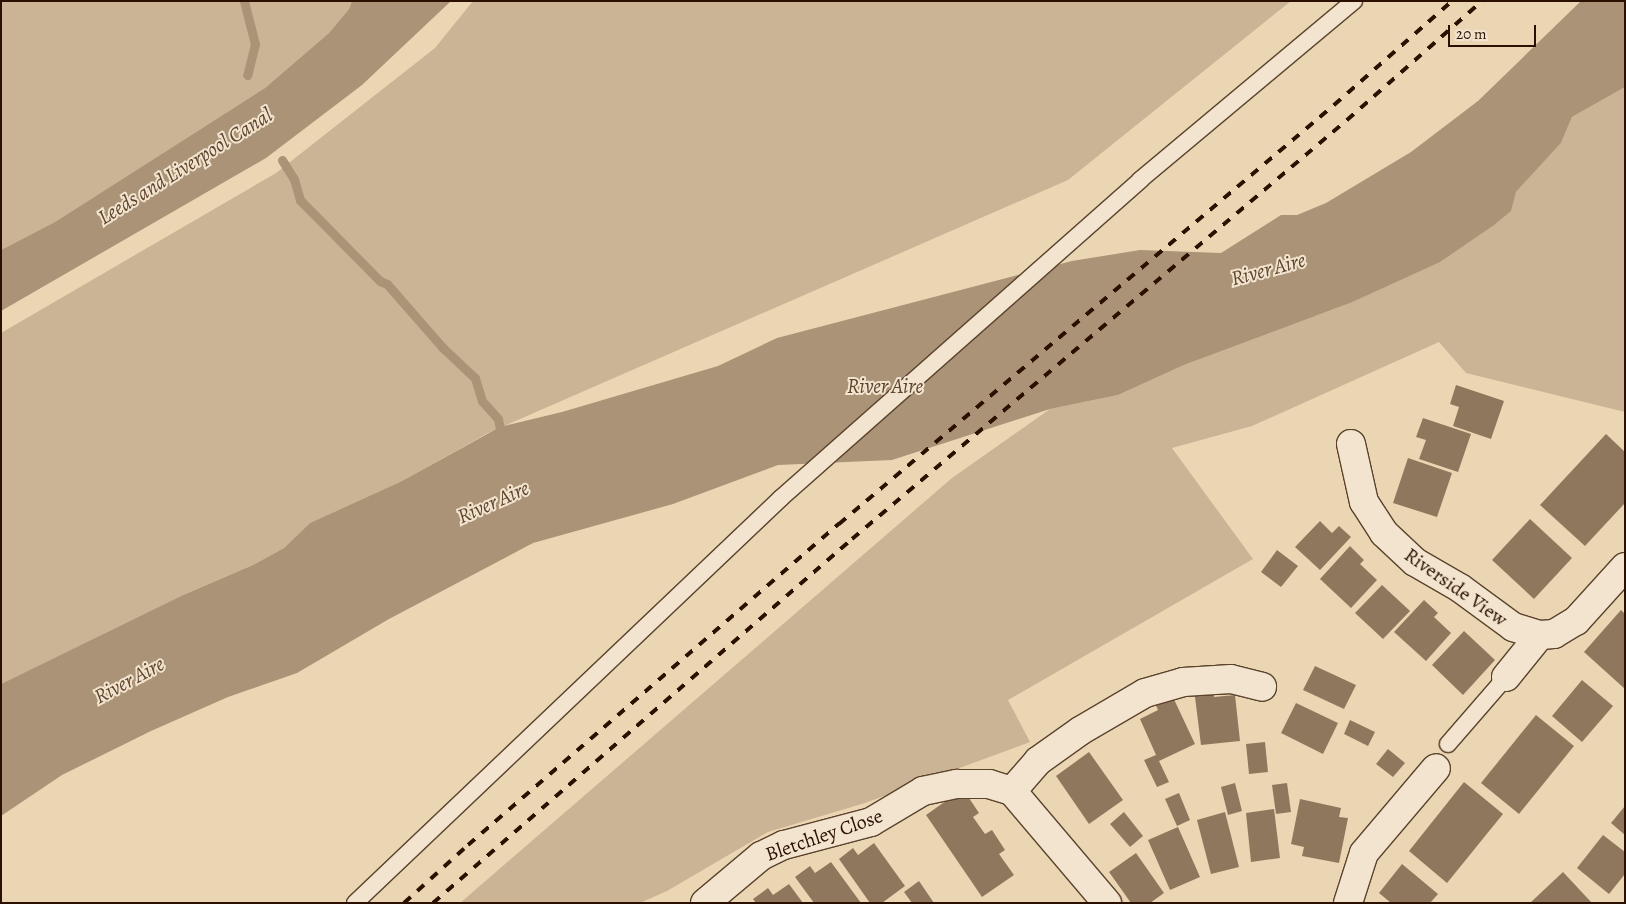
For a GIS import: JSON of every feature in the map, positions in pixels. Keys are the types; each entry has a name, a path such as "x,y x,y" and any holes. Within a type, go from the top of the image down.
{"street":[{"name":"Riverside View","path":"1350,444 1364,502 1384,533 1415,562 1460,588 1513,627 1540,635"},
{"path":"1506,677 1540,635 1554,634 1576,621 1625,567"},
{"path":"1108,903 1012,791 1045,756 1080,731 1145,693 1183,682 1231,679 1262,686"},
{"path":"1348,903 1364,854 1442,756"},
{"name":"Bletchley Close","path":"705,903 761,856 784,845 871,822 897,809 923,791 957,784 989,784 1012,791"}],"lane":[{"path":"356,903 781,498 1140,180 1354,1"},
{"path":"1442,756 1506,677"}],"shaded area":[{"path":"1,1 352,1 349,9 329,33 265,88 55,222 1,250"},
{"path":"473,1 1291,1 1068,180 488,433 402,481 310,523 284,548 253,565 181,596 1,684 1,333 276,173 435,48"},
{"path":"1625,87 1625,412 1466,373 1439,342 1252,426 1172,448 1253,559 1008,700 1030,742 865,803 768,832 667,891 640,903 460,903 952,478 1050,409 1118,395 1184,365 1350,303 1510,211 1516,192 1561,143 1572,117"}],"water":[{"name":"Leeds and Liverpool Canal","path":"352,1 451,1 362,85 266,158 1,311 1,250 55,222 265,88 329,33 349,9"},
{"name":"River Aire","path":"1581,1 1625,1 1625,87 1572,117 1561,143 1516,192 1511,211 1440,262 1350,303 1184,365 1118,395 1050,409 892,460 778,465 673,504 533,543 389,619 297,673 228,697 151,731 62,775 1,816 1,684 181,596 253,565 284,548 310,523 402,481 500,427 562,412 718,366 777,338 1072,261 1140,250 1221,253 1281,215 1297,215 1326,203 1411,152 1478,101"}],"building":[{"path":"1456,385 1504,401 1491,439 1453,426 1459,407 1450,404"},
{"path":"1423,418 1471,434 1458,472 1419,459 1426,440 1416,437"},
{"path":"1606,434 1625,452 1625,503 1585,546 1540,505"},
{"path":"1408,458 1452,473 1437,517 1393,503"},
{"path":"1530,519 1572,558 1534,599 1492,560"},
{"path":"1320,521 1332,533 1339,526 1351,537 1320,570 1295,547"},
{"path":"1350,546 1364,560 1360,564 1377,580 1351,608 1320,579"},
{"path":"1277,550 1298,566 1281,587 1261,572"},
{"path":"1382,585 1410,611 1383,639 1355,613"},
{"path":"1424,600 1438,613 1434,617 1451,633 1426,661 1394,632"},
{"path":"1621,610 1625,614 1625,689 1584,652"},
{"path":"1464,631 1495,660 1463,695 1432,665"},
{"path":"1315,666 1356,685 1344,709 1303,690"},
{"path":"1582,680 1613,706 1582,742 1552,716"},
{"path":"1213,687 1214,697 1235,695 1240,741 1201,745 1194,689"},
{"path":"1171,693 1195,744 1159,761 1169,782 1157,787 1144,760 1156,755 1140,719 1158,710 1154,701"},
{"path":"1296,703 1338,723 1323,754 1281,733"},
{"path":"1536,715 1574,746 1519,814 1481,783"},
{"path":"1350,720 1375,732 1368,746 1344,734"},
{"path":"1265,742 1268,772 1249,774 1246,744"},
{"path":"1388,749 1405,763 1393,777 1376,764"},
{"path":"1089,752 1123,800 1089,824 1056,776"},
{"path":"1464,782 1503,814 1447,883 1409,851"},
{"path":"1235,783 1242,811 1228,815 1221,787"},
{"path":"1287,783 1291,812 1276,814 1272,785"},
{"path":"963,789 979,813 973,817 985,834 992,830 1005,850 999,854 1014,875 982,897 926,815"},
{"path":"1179,793 1190,820 1177,826 1165,799"},
{"path":"1300,799 1341,808 1339,817 1348,818 1339,863 1302,856 1304,847 1291,844"},
{"path":"1625,806 1625,835 1611,823"},
{"path":"1274,809 1280,858 1251,862 1246,813"},
{"path":"1124,812 1143,836 1130,847 1110,824"},
{"path":"1225,812 1239,867 1211,874 1197,820"},
{"path":"1178,827 1200,877 1170,890 1148,840"},
{"path":"1603,835 1625,852 1625,874 1609,894 1577,868"},
{"path":"874,843 905,886 882,903 870,903 839,859 853,848 858,855"},
{"path":"1136,853 1164,893 1150,903 1131,903 1109,872"},
{"path":"831,862 861,903 814,903 795,877 810,866 815,873"},
{"path":"1402,864 1438,894 1430,903 1391,903 1379,893"},
{"path":"1563,872 1592,903 1530,903 1547,887"},
{"path":"919,881 934,903 912,903 904,892"},
{"path":"789,884 803,903 756,903 753,899 768,888 773,895"}],"waterway":[{"path":"244,1 255,44 247,75"},
{"path":"282,160 294,179 300,200 380,281 387,284 443,348 475,378 482,401 498,419 502,438"}],"railway":[{"path":"404,903 468,845 839,524 1334,105 1452,1"},
{"path":"433,903 852,539 1347,120 1482,1"}]}
